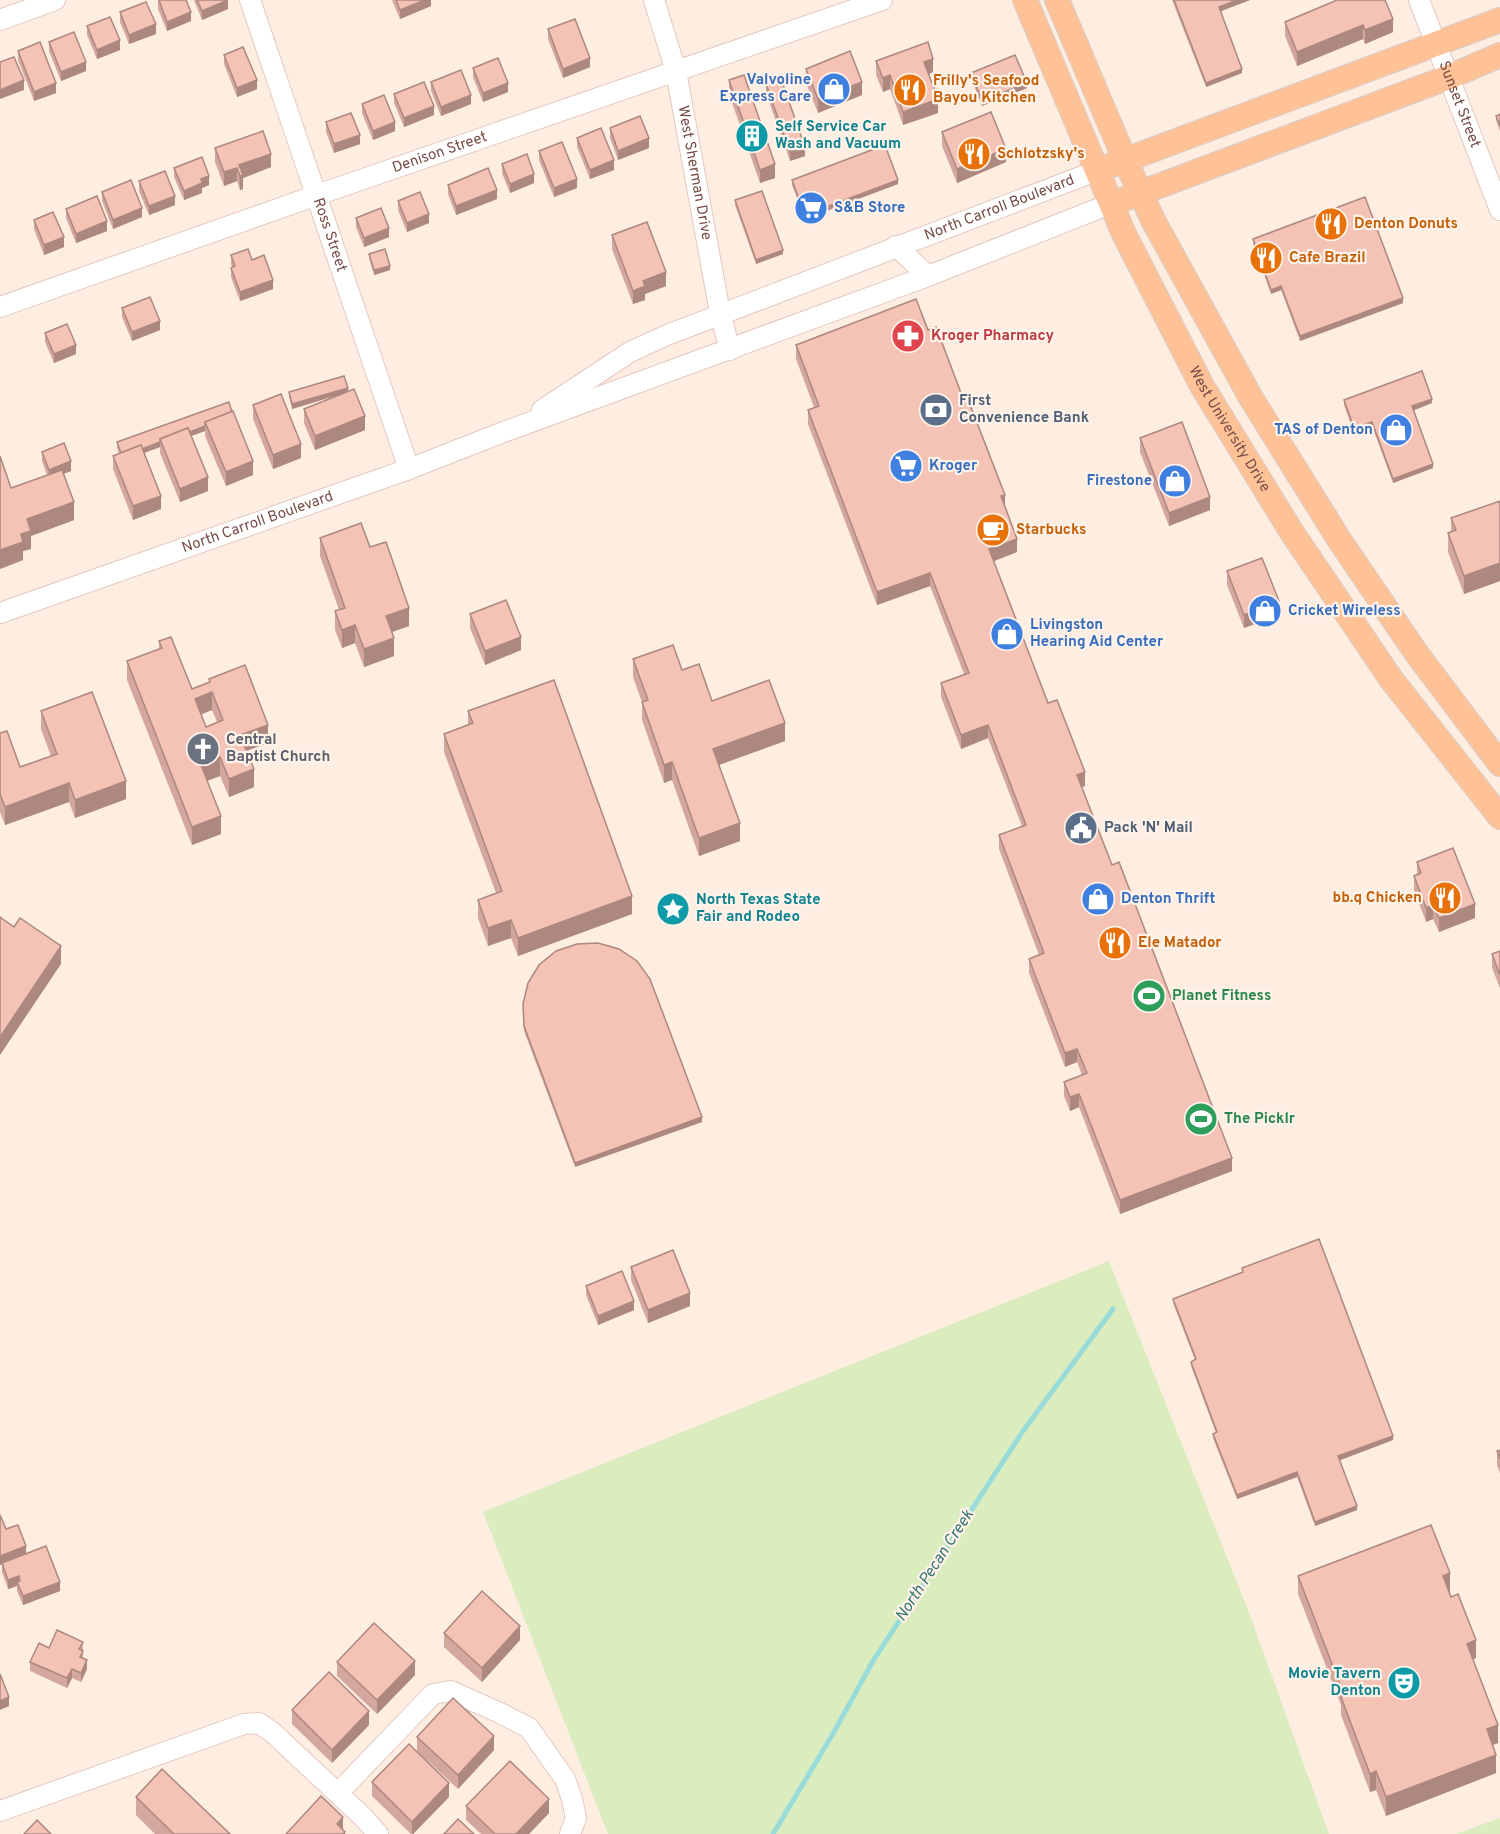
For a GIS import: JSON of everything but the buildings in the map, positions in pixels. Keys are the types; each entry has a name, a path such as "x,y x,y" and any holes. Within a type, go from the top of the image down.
{"main road":[{"name":"West University Drive","path":"1025,0 1110,204 1202,387 1291,531 1391,679 1498,810"},
{"path":"1057,0 1154,222 1234,369 1324,516 1417,654 1500,764"},
{"name":"North Carroll Boulevard","path":"1096,171 1500,20"},
{"name":"North Carroll Boulevard","path":"1110,204 1449,77 1500,55"}],"street":[{"path":"0,20 55,0"},
{"name":"Ross Street","path":"250,0 409,469"},
{"name":"West Sherman Drive","path":"654,0 676,71 720,313 730,350"},
{"name":"Denison Street","path":"0,307 882,0"},
{"name":"Sunset Street","path":"1419,0 1500,210"},
{"name":"North Carroll Boulevard","path":"515,428 630,352 667,335 1096,171"},
{"name":"North Carroll Boulevard","path":"0,613 409,469 928,276 1110,204"},
{"path":"896,246 928,276"},
{"path":"338,1793 433,1694 451,1691 529,1728 565,1779 576,1818 570,1834"},
{"path":"0,1811 244,1724 259,1723 272,1732 338,1793 378,1834"}],"green space":[{"path":"1109,1261 1248,1610 1329,1834 608,1834 483,1512"},
{"path":"1500,1818 1500,1834 1456,1834"}],"waterway":[{"name":"North Pecan Creek","path":"773,1834 873,1661 1023,1431 1113,1309"}],"place":[{"name":"Valvoline Express Care","path":"834,89"},
{"name":"Frilly's Seafood Bayou Kitchen","path":"910,90"},
{"name":"Self Service Car Wash and Vacuum","path":"752,136"},
{"name":"Schlotzsky's","path":"974,154"},
{"name":"S&B Store","path":"811,208"},
{"name":"Denton Donuts","path":"1331,224"},
{"name":"Cafe Brazil","path":"1266,258"},
{"name":"Kroger Pharmacy","path":"908,336"},
{"name":"First Convenience Bank","path":"936,410"},
{"name":"TAS of Denton","path":"1396,430"},
{"name":"Kroger","path":"906,466"},
{"name":"Firestone","path":"1175,481"},
{"name":"Starbucks","path":"993,530"},
{"name":"Cricket Wireless","path":"1265,611"},
{"name":"Livingston Hearing Aid Center","path":"1007,634"},
{"name":"Central Baptist Church","path":"203,749"},
{"name":"Pack 'N' Mail","path":"1081,828"},
{"name":"bb.q Chicken","path":"1445,898"},
{"name":"Denton Thrift","path":"1098,899"},
{"name":"North Texas State Fair and Rodeo","path":"673,909"},
{"name":"Ele Matador","path":"1115,943"},
{"name":"Planet Fitness","path":"1149,996"},
{"name":"The Picklr","path":"1201,1119"},
{"name":"Movie Tavern Denton","path":"1404,1683"}]}
